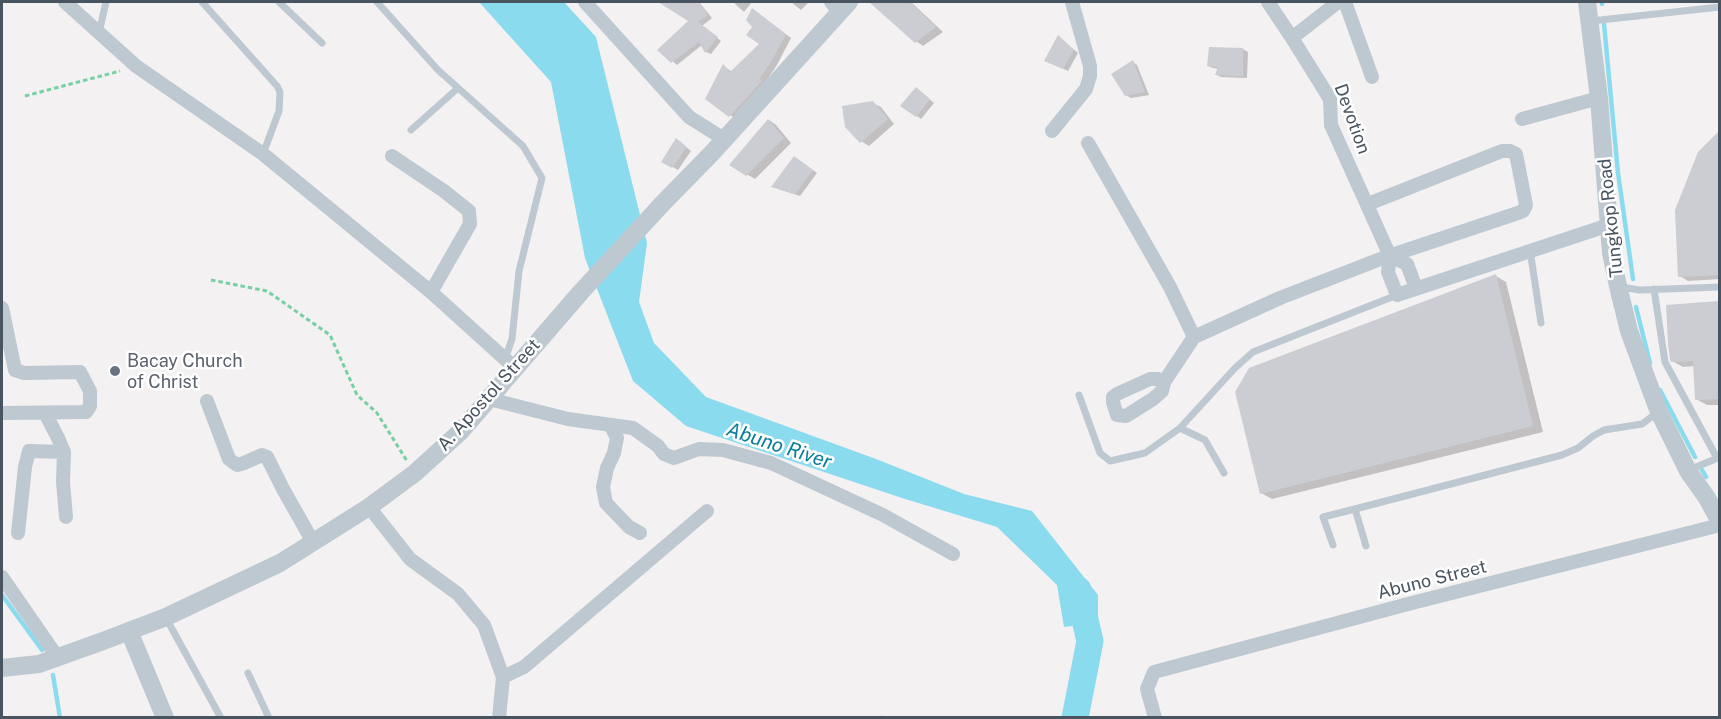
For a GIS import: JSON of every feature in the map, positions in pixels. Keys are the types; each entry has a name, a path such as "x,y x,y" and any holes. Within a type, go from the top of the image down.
{"street":[{"path":"65,2 136,66 263,153 431,292 510,363"},
{"path":"585,2 689,117 724,139"},
{"path":"1052,131 1089,83 1090,66 1072,2"},
{"name":"Devotion","path":"1268,2 1330,99 1331,125 1390,256 1388,272 1396,295"},
{"path":"1292,38 1338,2"},
{"path":"1345,2 1372,77"},
{"name":"Tungkop Road","path":"1587,2 1599,98 1611,253 1629,331 1659,412 1688,471 1710,498 1719,524"},
{"name":"A. Apostol Street","path":"2,668 50,661 165,617 280,563 369,507 415,473 461,431 489,399 510,363 724,139 840,5"},
{"path":"1522,119 1599,98"},
{"path":"1088,143 1170,287 1194,337"},
{"path":"1164,382 1194,337 1280,298 1390,256 1523,211 1526,206 1516,154 1510,151 1502,151 1368,204"},
{"path":"392,156 469,211 470,224 431,292"},
{"path":"1396,295 1609,225"},
{"name":"Devotion","path":"1390,256 1407,264 1416,288"},
{"path":"2,308 15,370 24,373 78,371 90,391 90,406 86,412 2,413"},
{"path":"489,399 568,419 633,428 664,453 674,458 699,449 723,450 771,463 883,515 953,554"},
{"path":"207,401 229,459 237,465 262,454 267,457 313,542"},
{"path":"45,412 64,452 63,482 66,517"},
{"path":"611,426 617,438 603,487 606,503 629,527 640,533"},
{"path":"18,533 25,467 29,451 64,452"},
{"path":"369,507 410,559 458,594 484,625 503,676 499,717"},
{"path":"503,676 524,667 707,511"},
{"name":"Abuno Street","path":"1155,717 1147,689 1154,672 1719,524"},
{"path":"2,577 50,661"},
{"path":"129,631 165,717"}],"lane":[{"path":"99,33 106,2"},
{"path":"202,2 280,92 279,111 263,153"},
{"path":"279,2 321,43"},
{"path":"377,2 438,70 522,146 542,178 519,271 510,363"},
{"path":"1589,21 1719,7"},
{"path":"411,130 458,88"},
{"path":"1530,250 1541,323"},
{"path":"1618,286 1640,290 1719,287"},
{"path":"1654,289 1665,362 1718,458 1688,471"},
{"path":"1079,395 1100,453 1110,461 1145,453 1180,428 1235,368 1253,352 1396,295"},
{"path":"1333,545 1323,517 1562,456 1604,430 1642,424 1659,412"},
{"path":"1180,428 1205,440 1224,473"},
{"path":"1355,509 1366,546"},
{"path":"165,617 222,717"},
{"path":"248,672 269,717"}],"path":[{"path":"25,96 136,66"},
{"path":"211,280 267,291 330,335 357,395 377,414 415,473"}],"water":[{"path":"479,2 564,2 596,37 647,243 639,302 654,343 706,397 964,494 1032,511 1098,595 1098,623 1064,627 1057,585 997,527 686,426 633,381 585,258 551,82"}],"building":[{"path":"658,2 698,2 708,15 698,22 718,37 705,53 699,42 671,63 657,50 688,21"},
{"path":"869,2 910,2 936,27 915,43"},
{"path":"752,8 786,34 759,79 762,81 729,117 705,99 723,64 730,72 759,44 746,35 752,27 746,20"},
{"path":"1058,35 1074,50 1063,69 1044,61"},
{"path":"1209,47 1243,48 1243,76 1215,75 1218,67 1207,66"},
{"path":"1133,60 1145,92 1125,96 1111,74"},
{"path":"916,87 930,99 916,117 900,106"},
{"path":"873,101 888,119 860,143 845,127 842,106"},
{"path":"768,119 784,138 746,176 729,165"},
{"path":"1719,131 1719,275 1678,277 1675,210 1698,152"},
{"path":"676,138 687,147 672,168 661,162"},
{"path":"794,156 813,170 795,194 771,187"},
{"path":"1496,274 1533,426 1260,494 1235,392 1249,368"},
{"path":"1719,301 1719,399 1695,400 1693,361 1671,362 1670,360 1666,305"}],"waterway":[{"path":"1604,24 1618,173 1633,279"},
{"path":"1636,307 1650,363"},
{"path":"1660,390 1695,457"},
{"path":"1702,470 1706,477"},
{"name":"Abuno River","path":"1075,718 1090,641 1078,590"},
{"path":"2,595 42,650"},
{"path":"53,675 60,718"}],"place":[{"name":"Bacay Church of Christ","path":"115,371"}]}
